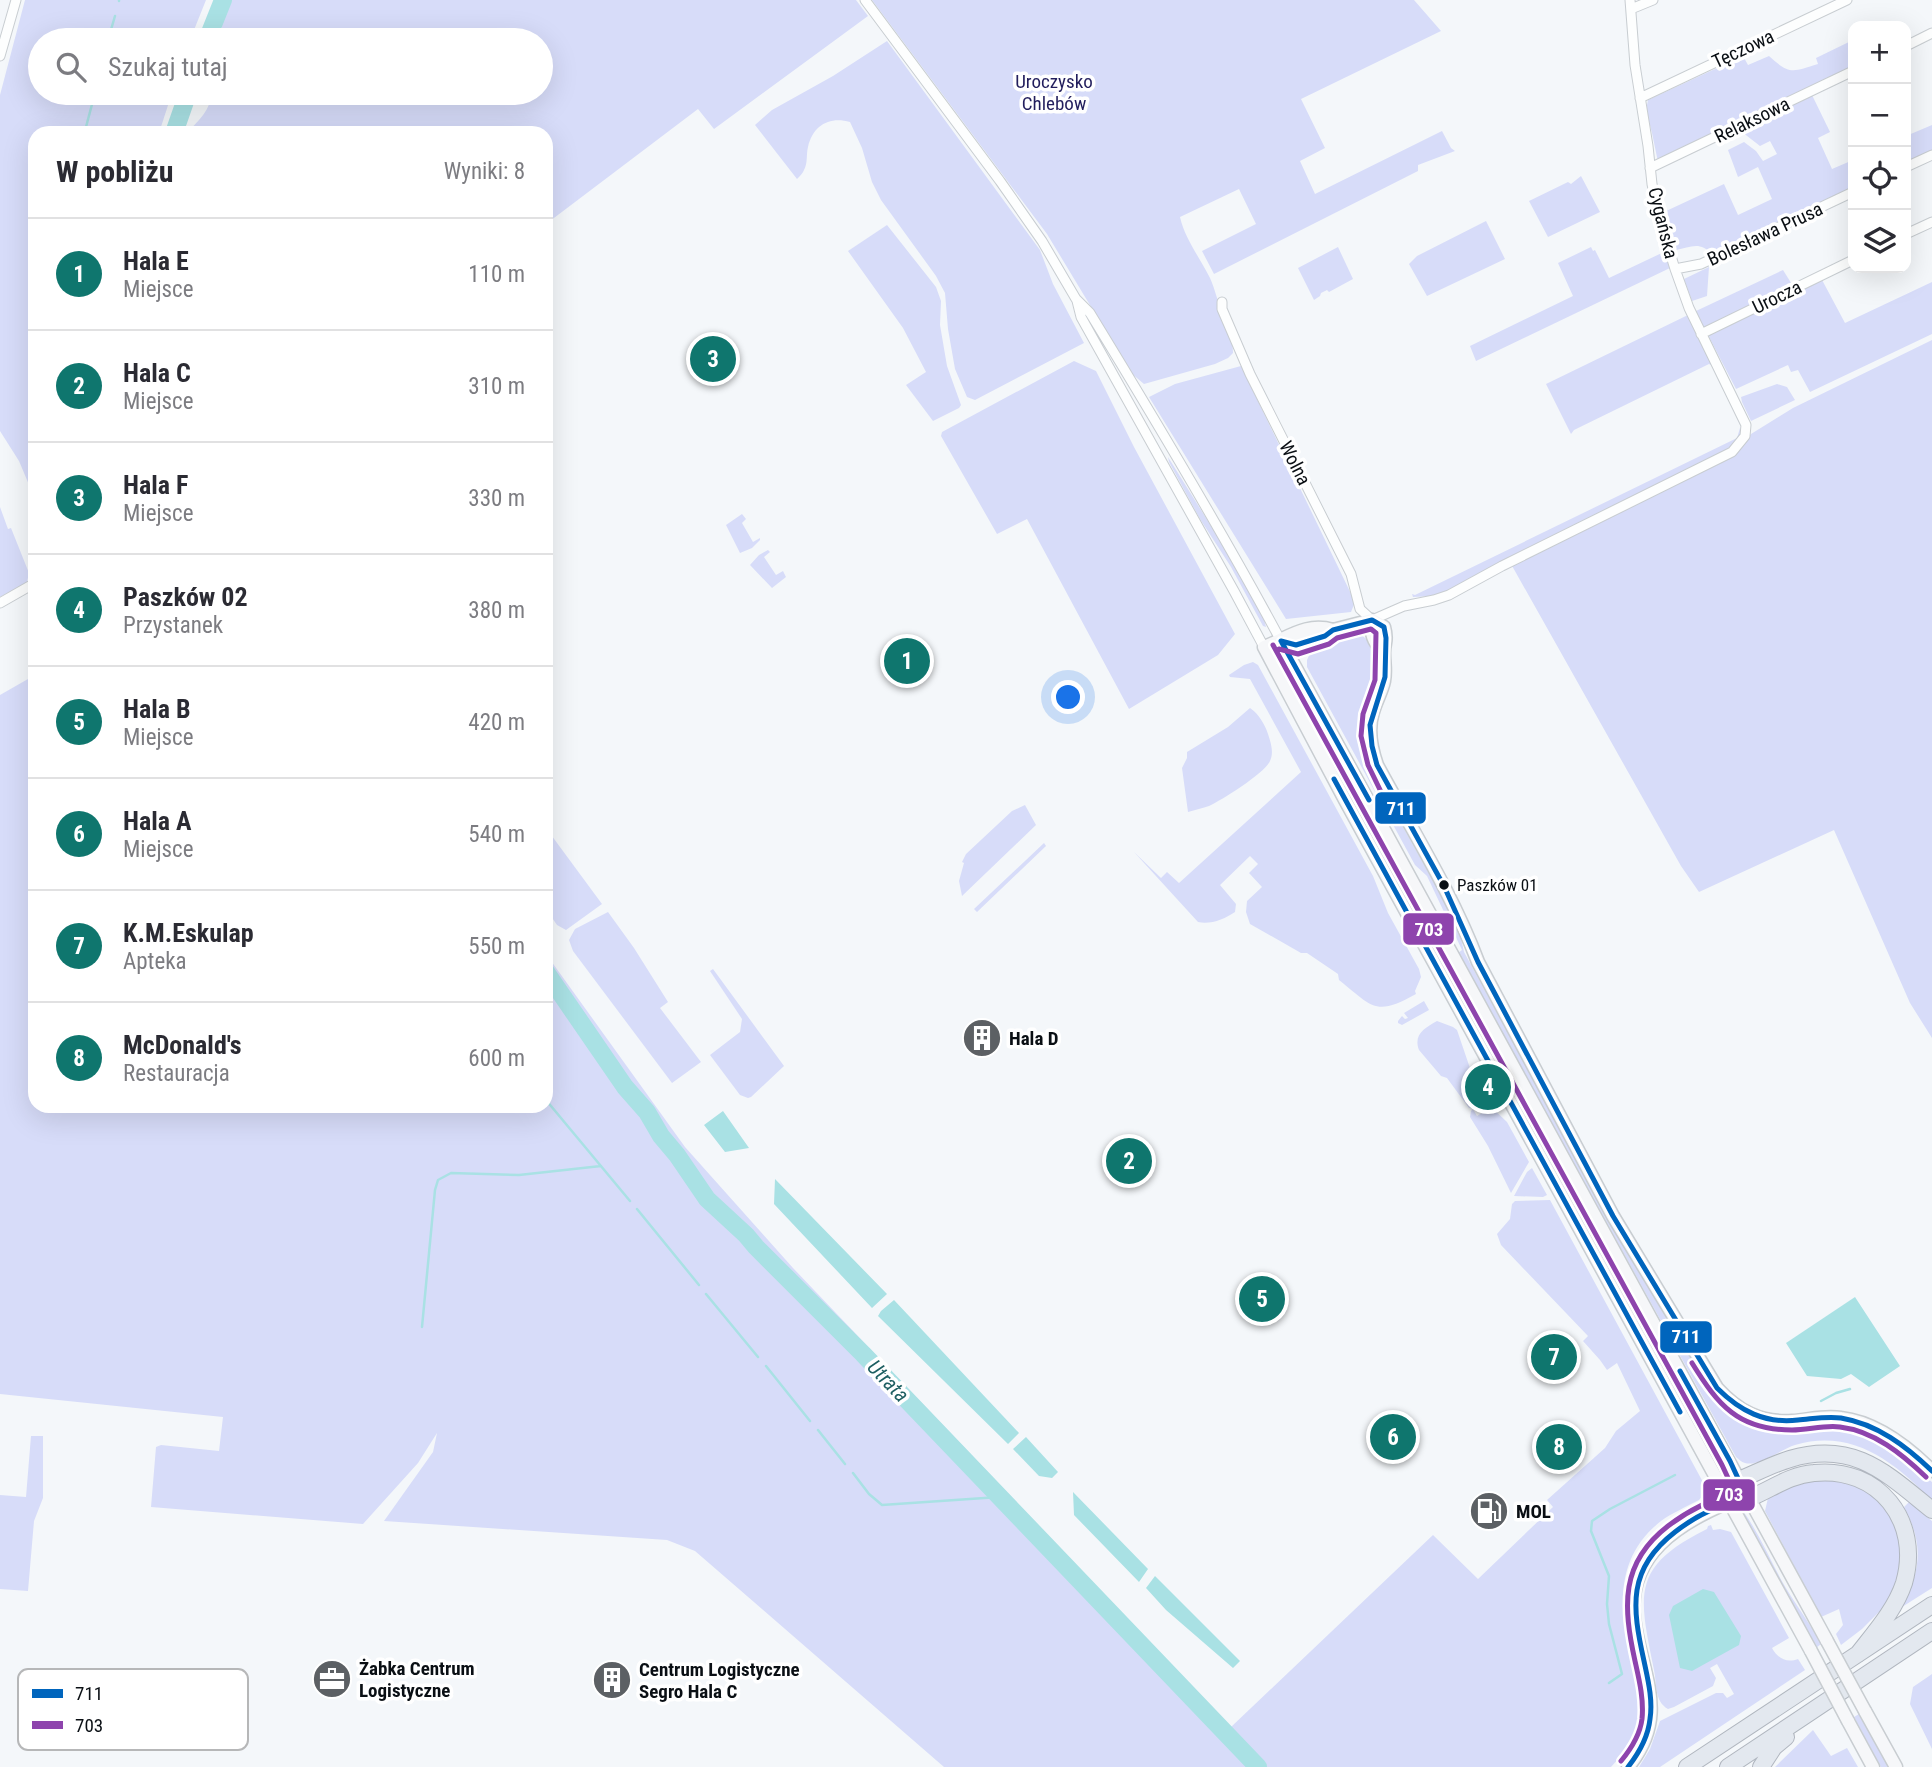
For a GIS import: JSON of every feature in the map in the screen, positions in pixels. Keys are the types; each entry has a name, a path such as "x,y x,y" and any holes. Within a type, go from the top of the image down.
{"highway":[{"path":"1739,1480 1800,1456 1844,1455 1871,1464 1932,1510"},
{"path":"1729,1502 1748,1500 1792,1476 1838,1472 1873,1485 1888,1499 1903,1526 1908,1562 1903,1585 1891,1610 1858,1654"},
{"path":"1687,1767 1932,1605"},
{"path":"1728,1767 1932,1631"},
{"path":"1761,1767 1774,1747 1819,1707"}],"street":[{"path":"0,56 16,0"},
{"path":"865,0 1042,241 1076,299 1090,313 1153,415 1234,553 1748,1500 1896,1767"},
{"path":"1631,5 1653,0"},
{"name":"Tęczowa","path":"1640,98 1847,0"},
{"name":"Cygańska","path":"1372,620 1404,606 1449,595 1732,452 1742,442 1746,425 1702,334 1675,269 1659,217 1635,65 1631,5"},
{"path":"1911,44 1932,33"},
{"name":"Relaksowa","path":"1650,168 1848,73"},
{"path":"1911,165 1932,155"},
{"name":"Bolesława Prusa","path":"1675,269 1702,264 1848,194"},
{"path":"1911,232 1932,222"},
{"name":"Urocza","path":"1702,334 1848,262"},
{"path":"1076,299 1085,326 1234,591 1345,800 1873,1767"},
{"name":"Wolna","path":"1222,302 1222,309 1243,360 1351,574 1360,609 1372,620"},
{"path":"0,603 28,587"},
{"path":"1264,647 1281,641 1291,633 1322,627 1333,630 1372,620 1384,627 1387,639 1383,685 1372,713 1370,728 1371,748 1377,765 1447,892 1465,927 1478,962 1613,1216 1717,1388 1743,1412 1759,1418 1793,1421 1841,1418 1860,1423 1883,1433 1932,1471"},
{"path":"1628,1767 1644,1743 1651,1715 1649,1687 1634,1618 1634,1602 1640,1574 1653,1552 1671,1534 1710,1510 1729,1502 1739,1480"}],"green space":[{"path":"25,0 206,0 195,28 28,28 28,105 168,105 161,126 28,126 28,482 19,461 0,431 0,95"},
{"path":"232,0 856,0 868,16 714,129 698,109 553,219 553,126 193,126 209,105 553,105 553,28 222,28"},
{"name":"Uroczysko Chlebów","path":"872,0 1414,0 1441,31 1301,99 1325,148 1300,161 1315,194 1442,131 1455,151 1418,165 1418,171 1214,274 1202,251 1256,224 1239,189 1180,217 1189,241 1212,282 1230,334 1233,353 1215,364 1144,384 1131,373 1047,234"},
{"path":"887,41 1040,250 1053,284 1084,343 975,400 967,397 955,369 945,293 936,276 881,200 850,122 829,121 818,128 810,139 805,167 797,179 755,125 772,110 833,76"},
{"path":"1848,42 1848,71 1658,162 1646,110 1648,100 1743,56 1748,65 1769,56 1792,70 1818,64 1816,58"},
{"path":"1812,95 1830,132 1818,138 1832,169 1848,162 1848,190 1718,253 1711,254 1699,246 1676,250 1664,212 1724,184 1738,215 1772,199 1758,167 1738,177 1728,150 1744,142 1756,151 1763,161 1777,154 1770,141 1760,146 1742,132 1743,128"},
{"path":"1932,125 1932,153 1911,162 1911,134"},
{"path":"1581,176 1600,212 1548,237 1529,201 1568,182 1571,184"},
{"path":"1486,221 1505,259 1427,296 1409,264 1417,256"},
{"path":"887,225 936,287 941,301 940,325 947,366 961,405 933,421 906,385 926,372 903,328 848,251"},
{"path":"1338,247 1353,279 1329,292 1327,290 1321,293 1314,300 1298,268"},
{"path":"1591,247 1609,278 1666,251 1670,268 1476,361 1470,346 1573,296 1558,263"},
{"path":"1709,267 1707,296 1692,301 1684,279"},
{"path":"1783,270 1793,286 1704,329 1696,311"},
{"path":"1821,278 1845,323 1932,282 1932,334 1810,392 1798,370 1791,372 1788,365 1736,389 1709,337 1710,333"},
{"path":"1688,315 1713,366 1709,364 1574,430 1571,434 1546,384"},
{"path":"1932,340 1932,1038 1910,1003 1834,830 1699,892 1681,866 1511,564 1734,456 1751,434 1793,408"},
{"path":"1074,361 1096,371 1235,634 1218,655 1129,709 1027,519 997,534 941,436 942,432"},
{"path":"1241,366 1355,602 1351,612 1286,619 1149,397 1175,384"},
{"path":"1777,384 1787,387 1795,400 1751,421 1741,397"},
{"path":"1740,428 1742,433 1731,449 1465,583 1434,596 1413,597 1412,594 1415,595 1737,438"},
{"path":"1168,457 1226,550 1266,627 1200,519"},
{"path":"0,507 28,570 28,578 27,582 0,597"},
{"path":"742,514 746,519 742,523 753,542 760,540 752,548 740,553 726,525"},
{"path":"768,550 770,552 764,557 776,575 783,571 786,577 772,588 750,565"},
{"path":"1355,633 1367,639 1374,651 1377,665 1376,684 1363,719 1362,731 1363,747 1370,768 1450,911 1464,952 1604,1210 1712,1391 1725,1406 1759,1427 1779,1429 1839,1424 1872,1435 1932,1482 1932,1501 1903,1473 1871,1452 1854,1445 1816,1441 1795,1445 1750,1464 1736,1457 1458,953 1462,950 1427,876 1415,865 1307,667 1307,660 1314,645"},
{"path":"1253,662 1258,665 1373,876 1388,913 1419,969 1421,977 1416,994 1402,1001 1383,1007 1367,1002 1339,980 1338,974 1307,953 1301,953 1250,924 1246,912 1247,901 1262,887 1249,873 1258,864 1250,856 1220,885 1236,904 1235,912 1217,921 1203,923 1198,922 1134,852 1161,878 1167,872 1179,883 1301,772 1250,679 1229,675"},
{"path":"28,679 28,1113 553,1113 553,964 685,1147 793,1268 1231,1727 1433,1535 1478,1579 1553,1507 1547,1500 1605,1448 1616,1431 1640,1411 1617,1363 1607,1370 1583,1341 1588,1336 1501,1245 1497,1234 1510,1219 1515,1201 1550,1200 1704,1484 1703,1495 1699,1500 1665,1518 1646,1535 1635,1550 1628,1567 1624,1584 1624,1620 1638,1691 1639,1711 1634,1735 1626,1748 1611,1767 944,1767 695,1551 667,1540 384,1521 433,1452 437,1433 418,1463 363,1524 151,1507 156,1447 161,1445 219,1451 223,1417 0,1394 0,695"},
{"path":"1297,689 1330,750 1356,789 1443,948 1435,951 1293,691"},
{"path":"1250,708 1259,716 1267,731 1272,748 1270,761 1252,779 1223,798 1209,806 1188,812 1182,768 1187,752 1228,727"},
{"path":"1025,805 1036,825 962,896 959,881 966,854 1012,811"},
{"path":"553,838 602,904 566,930 553,919"},
{"path":"1044,843 1046,846 977,912 974,909"},
{"path":"608,912 668,1002 660,1008 701,1062 672,1083 573,951 569,940 575,929"},
{"path":"713,969 784,1066 748,1098 740,1095 710,1055 740,1032 742,1019 710,971"},
{"path":"1424,1001 1429,1010 1402,1025 1398,1023 1402,1016 1408,1018 1404,1013"},
{"path":"1466,1003 1585,1216 1608,1252 1728,1470 1730,1479 1725,1475 1678,1388 1636,1319"},
{"path":"1437,1021 1457,1030 1472,1074 1487,1103 1507,1122 1529,1162 1511,1193 1470,1117 1473,1109 1477,1116 1482,1113 1478,1104 1469,1108 1447,1078 1441,1076 1419,1050 1419,1036 1424,1029"},
{"path":"1532,1168 1547,1195 1514,1196 1527,1172"},
{"path":"31,1436 43,1436 43,1498 34,1521 28,1591 0,1589 0,1495 26,1497"},
{"path":"1805,1478 1845,1478 1874,1493 1900,1525 1903,1559 1891,1600 1862,1629 1841,1645 1836,1634 1843,1625 1839,1609 1821,1617 1765,1511 1768,1498"},
{"path":"1909,1502 1932,1521 1932,1588 1902,1607 1913,1581 1918,1557 1915,1533 1904,1507"},
{"path":"1742,1512 1821,1644 1816,1648"},
{"path":"1711,1525 1713,1530 1731,1532 1789,1638 1772,1648 1774,1652 1787,1660 1798,1659 1805,1670 1660,1767 1639,1767 1650,1749 1660,1721 1716,1693 1723,1693 1727,1698 1734,1694 1717,1664 1710,1668 1716,1678 1713,1686 1674,1707 1668,1709 1664,1706 1657,1692 1645,1622 1646,1586 1652,1571 1664,1557"},
{"path":"1932,1674 1932,1749 1910,1704 1913,1687"},
{"path":"1859,1714 1889,1767 1881,1767 1854,1717"},
{"path":"1813,1730 1831,1756 1847,1748 1858,1767 1775,1767"}],"shaded area":[{"path":"723,1111 749,1148 725,1152 704,1125"},
{"path":"775,1179 887,1294 872,1308 774,1204"},
{"path":"1855,1297 1900,1366 1869,1387 1851,1374 1841,1379 1807,1376 1786,1343"},
{"path":"894,1300 1019,1433 1008,1444 878,1316"},
{"path":"1026,1437 1058,1472 1052,1478 1039,1476 1013,1449"},
{"path":"1073,1492 1148,1569 1139,1582 1074,1515"},
{"path":"1155,1576 1240,1661 1233,1668 1166,1610 1146,1588"},
{"path":"1703,1589 1714,1592 1741,1636 1739,1645 1692,1671 1680,1668 1669,1615 1673,1606"}],"waterway":[{"name":"Utrata","path":"212,28 223,0"},
{"path":"112,28 115,16"},
{"path":"86,126 92,105"},
{"name":"Utrata","path":"176,126 184,105"},
{"name":"Utrata","path":"553,982 707,1199 863,1354 1258,1767"},
{"path":"553,1108 630,1201"},
{"path":"422,1327 438,1180 451,1173 519,1175 601,1166"},
{"path":"637,1209 699,1285"},
{"path":"706,1294 758,1357"},
{"path":"766,1366 810,1421"},
{"path":"1821,1401 1850,1389"},
{"path":"818,1430 845,1464"},
{"path":"853,1473 869,1494 882,1505 999,1497"},
{"path":"1609,1683 1622,1674 1609,1624 1609,1576 1591,1531 1592,1521 1675,1475"}],"transit line":[{"name":"711","path":"1281,641 1296,645 1325,636 1333,630 1372,620 1384,627 1385,677 1370,725 1377,765 1444,886 1478,962 1613,1216 1717,1388 1744,1409 1764,1418 1786,1421 1835,1417 1867,1425 1901,1445 1932,1471"},
{"name":"703","path":"1279,649 1298,654 1329,644 1337,638 1371,629 1376,633 1375,680 1363,714 1361,736 1368,765 1384,798"},
{"name":"711","path":"1281,641 1369,800"},
{"name":"703","path":"1273,645 1735,1493 1700,1506 1668,1526 1652,1540 1633,1570 1629,1587 1628,1622 1641,1689 1642,1719 1635,1742 1621,1761"},
{"name":"711","path":"1334,779 1680,1412"},
{"name":"703","path":"1692,1363 1721,1403 1743,1420 1773,1429 1852,1429 1887,1445 1926,1477"},
{"name":"711","path":"1680,1371 1730,1461 1748,1500"},
{"name":"711","path":"1628,1767 1645,1739 1651,1712 1650,1690 1637,1623 1637,1590 1641,1575 1659,1546 1683,1526 1719,1507 1748,1500"}],"place":[{"name":"Hala F","path":"713,359"},
{"name":"Hala E","path":"907,661"},
{"name":"Paszków 01","path":"1444,885"},
{"name":"Hala D","path":"982,1038"},
{"name":"Paszków 02","path":"1488,1087"},
{"name":"Hala C","path":"1129,1161"},
{"name":"Hala B","path":"1262,1299"},
{"name":"K.M.Eskulap","path":"1554,1357"},
{"name":"Hala A","path":"1393,1437"},
{"name":"McDonald's","path":"1559,1447"},
{"name":"MOL","path":"1489,1511"},
{"name":"Żabka Centrum Logistyczne","path":"332,1679"},
{"name":"Centrum Logistyczne Segro Hala C","path":"612,1680"}]}
